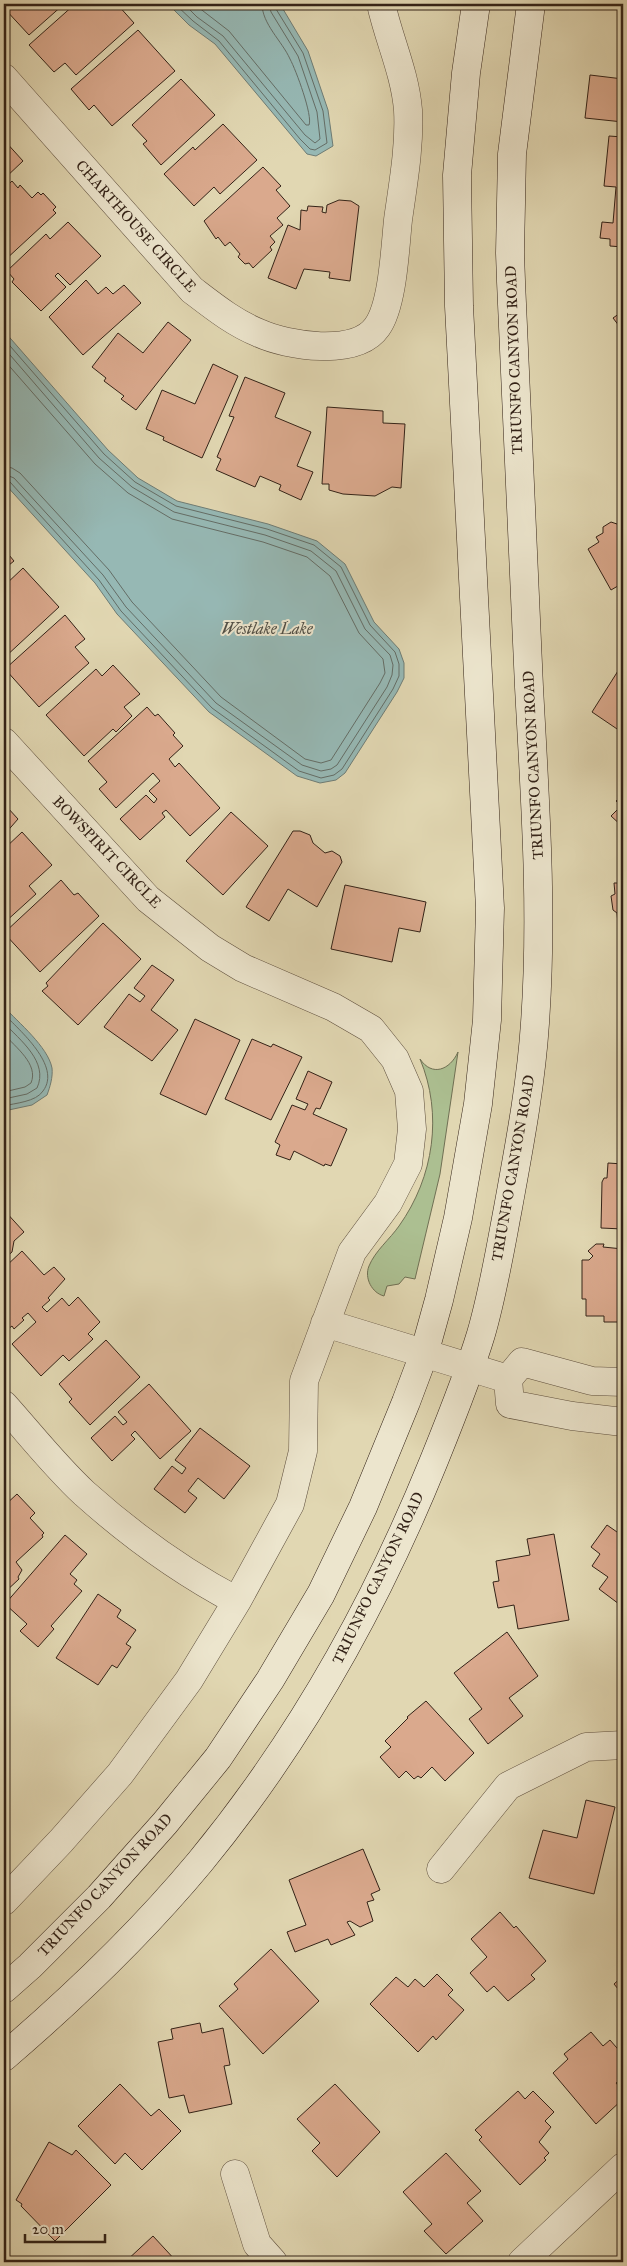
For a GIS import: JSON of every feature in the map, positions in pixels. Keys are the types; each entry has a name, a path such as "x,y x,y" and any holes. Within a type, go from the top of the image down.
{"street":[{"name":"CHARTHOUSE CIRCLE","path":"4,78 192,290 222,313 259,334 306,345 339,346 358,341 377,328 385,310 392,279 408,140 408,110 404,87 381,4"},
{"name":"TRIUNFO CANYON ROAD","path":"4,1989 30,1966 99,1897 165,1823 218,1758 270,1680 320,1594 363,1507 424,1354 435,1319 458,1218 478,1104 487,1011 490,908 459,306 457,175 466,73 476,4"},
{"name":"TRIUNFO CANYON ROAD","path":"4,2056 67,2002 134,1937 200,1862 255,1790 320,1692 360,1619 408,1523 451,1419 481,1333 502,1241 524,1120 535,1023 539,874 510,253 512,154 531,4"},
{"name":"BOWSPIRIT CIRCLE","path":"4,742 148,899 210,948 243,968 333,1007 371,1030 395,1059 409,1091 412,1129 408,1164 388,1203 352,1252 325,1323"},
{"path":"4,1901 61,1841 120,1774 189,1680 237,1601 290,1504 303,1451 304,1381 325,1323 508,1379"},
{"path":"623,1382 592,1381 522,1362 508,1379 510,1404 572,1416 623,1422"},
{"path":"4,1405 83,1492 144,1545 210,1587 237,1601"},
{"path":"441,1869 508,1786 586,1747 623,1745"},
{"path":"522,2262 623,2167"},
{"path":"235,2174 257,2244 273,2262"}],"green space":[{"path":"458,1052 440,1174 415,1279 405,1277 399,1284 387,1286 384,1296 376,1292 368,1280 369,1266 411,1207 427,1166 431,1145 433,1123 431,1101 420,1059 430,1068 441,1069 446,1067 455,1058"}],"water":[{"path":"168,4 280,4 308,51 328,110 333,146 316,156 307,154 215,44 189,25"},
{"name":"Westlake Lake","path":"4,331 108,450 138,478 177,501 268,524 317,541 345,564 374,622 399,649 404,663 404,678 345,773 336,780 320,783 297,776 209,712 117,614 95,583 4,483"},
{"path":"4,1007 39,1043 49,1060 52,1071 47,1095 32,1105 4,1111"}],"building":[{"path":"4,4 64,4 29,35 4,8"},
{"path":"75,4 117,4 134,23 76,75 65,63 54,72 29,45"},
{"path":"138,30 175,71 112,126 94,105 89,110 71,89"},
{"path":"590,75 623,79 623,122 585,118"},
{"path":"181,79 215,115 161,165 143,144 147,141 132,125"},
{"path":"223,124 257,160 220,194 214,187 194,206 164,174 193,147 195,150"},
{"path":"609,136 623,137 623,247 610,246 610,239 600,238 602,222 613,223 616,187 604,186"},
{"path":"4,140 23,161 4,179"},
{"path":"263,167 281,186 276,190 290,206 277,218 283,225 270,236 275,242 270,247 272,250 253,268 249,263 245,264 238,257 240,254 230,242 225,246 218,237 216,239 204,221"},
{"path":"12,181 18,188 20,185 32,198 38,192 41,195 43,193 56,207 53,210 56,213 4,261 4,189"},
{"path":"339,200 351,201 359,206 350,281 329,278 330,272 304,269 296,289 268,278 288,225 300,230 301,210 307,211 308,206 323,207 322,212 326,213 327,205"},
{"path":"68,222 101,256 70,285 58,273 55,276 66,287 41,311 12,282 14,279 7,271 46,234 50,239"},
{"path":"86,280 98,294 106,287 113,294 124,285 141,303 83,355 49,317"},
{"path":"623,311 623,331 613,318"},
{"path":"168,322 191,340 136,410 121,399 124,396 104,381 106,378 92,367 118,333 143,353"},
{"path":"213,364 238,376 202,458 163,440 164,437 146,429 162,390 195,404"},
{"path":"245,377 285,393 275,417 311,432 297,466 313,472 301,500 279,490 281,485 260,476 255,487 216,470 221,459 217,457 234,417 229,416"},
{"path":"327,407 383,411 383,423 405,424 401,488 392,487 375,496 343,494 329,490 329,484 322,484"},
{"path":"623,520 623,583 611,590 588,549 599,542 596,537 603,533 603,527 611,522 617,524"},
{"path":"4,549 14,561 4,569"},
{"path":"23,568 59,607 4,658 4,586"},
{"path":"65,615 85,639 75,647 89,663 39,707 5,669"},
{"path":"623,663 623,733 592,712"},
{"path":"113,665 140,694 124,707 132,716 116,732 113,729 84,756 46,715 96,669 102,676"},
{"path":"147,707 155,716 158,714 175,733 173,735 183,746 169,759 175,767 179,763 220,808 190,836 166,810 162,813 165,817 140,840 120,819 146,795 154,803 157,799 149,791 160,781 153,773 116,808 99,789 107,782 88,761"},
{"path":"623,786 623,827 611,816 621,806 616,801 621,796 619,790"},
{"path":"7,807 18,819 4,835 4,811"},
{"path":"231,812 268,846 223,895 186,861"},
{"path":"293,831 300,831 310,835 313,843 325,853 332,851 340,856 342,862 317,907 288,889 269,921 246,907"},
{"path":"22,832 52,865 29,886 36,894 4,923 4,849"},
{"path":"61,880 74,895 78,893 99,916 40,972 4,933"},
{"path":"614,883 623,883 623,935 619,935 617,913 613,910 611,896 615,894"},
{"path":"345,885 426,902 420,932 399,928 392,962 331,949"},
{"path":"103,923 141,959 78,1025 42,991 48,986 46,983"},
{"path":"152,965 174,980 151,1010 178,1030 152,1061 104,1027 129,994 140,1002 145,996 134,988"},
{"path":"195,1019 240,1040 206,1115 160,1094"},
{"path":"252,1039 271,1047 273,1044 302,1057 271,1120 225,1099"},
{"path":"308,1071 332,1082 320,1109 316,1108 313,1114 347,1129 331,1166 325,1164 324,1166 294,1151 290,1160 276,1155 280,1145 275,1142 292,1105 305,1110 308,1104 296,1099"},
{"path":"608,1163 623,1164 623,1229 601,1228 602,1182 604,1178 607,1178"},
{"path":"4,1210 24,1232 14,1241 12,1252 4,1259"},
{"path":"596,1244 604,1244 603,1247 623,1249 623,1322 604,1322 604,1316 586,1316 586,1299 582,1299 582,1260 589,1260 593,1256 588,1251"},
{"path":"22,1251 44,1275 54,1267 65,1279 48,1298 50,1300 42,1307 47,1312 62,1298 69,1306 78,1297 100,1322 88,1334 93,1339 69,1361 63,1355 41,1376 12,1344 36,1322 28,1313 22,1318 24,1320 14,1329 12,1326 4,1332 4,1268"},
{"path":"106,1340 140,1377 90,1425 69,1402 72,1399 59,1384"},
{"path":"149,1384 191,1431 160,1459 135,1431 131,1435 135,1439 112,1461 91,1438 115,1416 123,1425 127,1422 118,1412"},
{"path":"200,1428 250,1466 224,1499 198,1478 188,1491 197,1498 185,1513 154,1489 172,1466 182,1474 186,1468 175,1460"},
{"path":"17,1494 35,1513 30,1518 44,1533 43,1537 16,1562 22,1570 18,1577 19,1579 4,1593 4,1506"},
{"path":"607,1525 617,1532 623,1525 623,1607 599,1589 608,1577 592,1566 600,1554 591,1547"},
{"path":"554,1534 569,1620 518,1629 514,1605 498,1608 493,1582 499,1581 496,1561 530,1555 527,1539"},
{"path":"65,1535 87,1554 70,1574 77,1580 74,1584 82,1591 51,1626 54,1629 38,1647 20,1631 27,1624 5,1604"},
{"path":"98,1594 121,1610 117,1617 136,1630 126,1644 131,1647 117,1668 112,1665 98,1685 56,1658"},
{"path":"507,1632 538,1676 509,1698 523,1716 488,1744 469,1719 482,1709 454,1673"},
{"path":"426,1701 474,1753 445,1781 432,1767 421,1778 418,1776 414,1779 406,1771 399,1778 380,1757 391,1747 385,1741 407,1717"},
{"path":"586,1800 615,1807 594,1894 529,1878 543,1830 577,1838"},
{"path":"363,1849 380,1890 371,1894 374,1900 367,1902 373,1921 360,1927 350,1921 347,1922 355,1935 331,1945 328,1939 295,1952 287,1932 306,1925 289,1880"},
{"path":"500,1912 514,1928 516,1926 546,1961 531,1975 535,1979 508,2001 494,1986 487,1992 470,1973 487,1957 471,1939"},
{"path":"271,1949 319,2001 263,2054 219,2006 238,1989 234,1984"},
{"path":"437,1974 453,1990 448,1995 464,2010 436,2040 433,2036 418,2052 370,2004 396,1977 408,1987 415,1979 424,1987"},
{"path":"623,1976 623,1995 614,1984"},
{"path":"200,2023 202,2033 223,2028 230,2065 224,2066 232,2104 189,2113 184,2095 169,2098 158,2042 173,2039 171,2029"},
{"path":"591,2032 603,2046 610,2040 623,2055 623,2067 617,2073 622,2078 616,2083 623,2091 623,2099 596,2124 553,2073 568,2059 564,2054"},
{"path":"120,2084 151,2116 159,2109 181,2131 142,2170 125,2153 115,2164 78,2126"},
{"path":"335,2084 380,2132 337,2177 312,2151 320,2143 297,2119"},
{"path":"518,2091 525,2099 533,2091 554,2112 545,2121 551,2127 539,2142 549,2153 544,2158 546,2160 520,2185 479,2140 482,2137 475,2130"},
{"path":"49,2142 72,2155 76,2150 111,2185 55,2241 21,2206 22,2204 16,2200"},
{"path":"446,2153 481,2191 467,2203 483,2221 446,2254 424,2231 432,2224 403,2192"},
{"path":"153,2236 177,2262 125,2262"}]}
